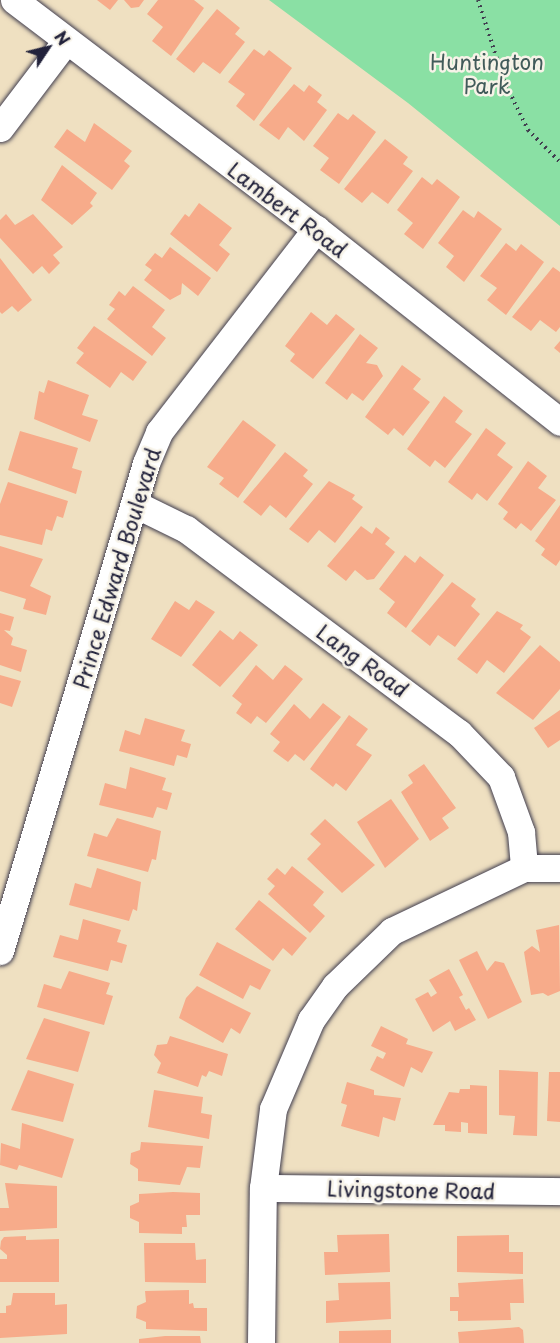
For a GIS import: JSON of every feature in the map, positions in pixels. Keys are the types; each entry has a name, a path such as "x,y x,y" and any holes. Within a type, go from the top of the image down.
{"street":[{"name":"Lambert Road","path":"14,0 316,229 560,422"},
{"path":"0,128 66,41"},
{"name":"Prince Edward Boulevard","path":"0,951 135,504 159,432 316,229"},
{"name":"Lang Road","path":"135,504 186,529 459,733 501,777 521,832 524,868"},
{"path":"261,1343 262,1188 273,1109 311,1020 335,986 392,931 524,868 560,868"},
{"name":"Livingstone Road","path":"262,1188 560,1191"}],"path":[{"path":"478,0 504,81 528,130 560,162"}],"green space":[{"name":"Huntington Park","path":"269,0 560,0 560,226 408,103"}],"building":[{"path":"97,0 118,0 110,10"},
{"path":"124,0 144,0 139,7 131,8"},
{"path":"158,0 194,0 204,8 171,56 152,41 163,27 147,14"},
{"path":"217,9 240,28 235,34 245,42 220,74 203,62 194,73 176,59"},
{"path":"254,49 264,56 269,50 292,68 254,121 236,106 245,94 228,82"},
{"path":"294,84 304,92 309,85 322,95 317,102 327,110 304,141 288,127 279,140 259,125"},
{"path":"338,113 348,120 353,114 376,132 339,184 320,170 329,158 313,146"},
{"path":"94,123 132,151 124,161 130,166 112,190 54,147 67,129 85,142"},
{"path":"385,139 408,157 403,164 413,171 388,204 372,192 362,203 344,189"},
{"path":"62,165 97,193 90,203 93,206 72,225 41,200"},
{"path":"422,177 432,185 437,179 460,197 423,249 404,234 413,223 397,210"},
{"path":"199,203 232,228 219,245 230,254 217,272 170,234 185,214 189,217"},
{"path":"463,210 474,218 478,211 502,229 464,282 446,267 454,256 438,243"},
{"path":"6,214 15,225 33,214 63,247 53,255 60,263 49,274 42,266 33,274 0,238 0,220"},
{"path":"506,243 516,251 521,244 544,262 506,315 487,300 497,288 480,276"},
{"path":"170,247 211,278 198,296 182,283 181,294 170,300 144,280 152,270 145,265 155,253 162,258"},
{"path":"0,258 32,300 18,312 12,306 2,314 0,312"},
{"path":"553,267 560,272 560,327 556,332 540,320 531,331 512,317"},
{"path":"133,286 165,310 152,327 166,338 152,356 107,319 115,309 109,305 119,291 125,296"},
{"path":"311,312 327,325 336,314 355,329 313,379 290,361 295,354 285,346"},
{"path":"94,326 147,362 133,381 121,372 110,388 76,363 84,353 77,348"},
{"path":"360,334 378,348 366,363 377,365 383,376 363,401 352,393 347,400 325,383"},
{"path":"560,341 560,353 554,348"},
{"path":"402,365 421,379 413,389 430,402 403,436 394,428 388,435 365,417"},
{"path":"48,380 89,395 82,415 98,420 90,442 34,419 39,391 44,393"},
{"path":"444,396 463,411 455,422 472,434 445,468 435,460 430,467 407,449"},
{"path":"243,420 276,445 238,498 219,484 224,478 207,467"},
{"path":"486,428 506,443 497,455 513,467 487,501 477,493 472,500 448,482"},
{"path":"20,431 78,448 72,468 82,471 76,494 8,470"},
{"path":"285,452 308,470 303,476 313,484 286,518 270,505 261,516 243,502"},
{"path":"528,461 547,476 538,488 556,500 531,531 521,523 516,529 503,519 508,512 498,504"},
{"path":"329,481 355,495 352,499 363,507 335,543 319,530 308,543 289,529"},
{"path":"8,482 68,501 63,518 57,516 52,531 46,529 42,545 0,535 0,504"},
{"path":"560,505 560,560 556,566 541,555 545,549 535,541"},
{"path":"361,526 372,534 376,527 390,538 385,544 395,552 374,579 367,580 355,570 346,581 327,566"},
{"path":"0,546 43,559 30,586 51,596 46,615 23,609 26,599 0,591"},
{"path":"405,555 415,563 420,556 444,575 406,628 387,613 395,602 379,589"},
{"path":"452,582 476,599 471,606 480,614 455,647 438,635 430,646 411,631"},
{"path":"196,600 215,612 181,657 151,639 175,601 189,610"},
{"path":"497,611 523,625 520,629 531,637 504,673 487,660 477,674 457,659"},
{"path":"0,613 14,617 10,631 4,630 13,638 11,645 27,650 21,672 0,665"},
{"path":"220,630 233,640 240,631 258,645 220,687 192,665"},
{"path":"540,645 560,662 560,689 533,720 496,693"},
{"path":"256,665 273,680 285,665 303,679 266,723 257,716 251,724 236,713 242,704 232,696"},
{"path":"0,675 21,681 12,707 0,703"},
{"path":"323,703 341,717 304,761 295,754 288,762 273,751 280,742 270,734 294,704 310,719"},
{"path":"560,710 560,740 548,748 534,728"},
{"path":"349,715 368,729 356,745 372,755 346,791 336,783 333,787 310,769"},
{"path":"145,718 185,730 181,741 191,744 187,758 177,755 174,766 119,751 125,730 140,735"},
{"path":"424,764 456,808 442,818 449,828 430,841 401,792 413,783 408,775"},
{"path":"130,767 166,778 162,790 172,793 167,810 157,807 153,818 99,805 105,783 126,789"},
{"path":"391,799 419,839 385,868 357,822"},
{"path":"117,818 161,831 156,860 152,859 148,872 87,856 94,833 107,837"},
{"path":"325,819 375,865 342,893 307,859 321,844 310,834"},
{"path":"292,866 324,892 313,905 325,916 310,933 268,894 275,886 267,879 277,868 285,875"},
{"path":"97,868 141,882 137,911 133,909 129,921 69,905 75,883 91,888"},
{"path":"259,900 307,938 292,956 283,948 273,961 235,929"},
{"path":"83,919 121,930 117,942 127,945 122,963 111,960 108,971 53,957 60,935 78,940"},
{"path":"559,925 560,991 548,996 543,993 531,995 524,952 532,946 540,952 536,930"},
{"path":"217,942 271,970 260,990 250,985 243,999 199,975"},
{"path":"477,951 487,971 495,961 504,963 522,1002 488,1019 459,960"},
{"path":"449,969 463,995 459,997 466,1010 469,1008 476,1020 455,1031 450,1021 433,1032 415,999 428,992 431,997 437,993 429,980"},
{"path":"69,971 110,983 106,994 113,996 104,1025 37,1007 44,984 61,989"},
{"path":"197,986 251,1013 240,1034 231,1028 223,1043 179,1018 186,998"},
{"path":"44,1018 90,1032 78,1072 26,1059"},
{"path":"381,1026 408,1039 406,1044 433,1052 422,1073 411,1067 404,1087 370,1070 377,1056 383,1059 386,1053 371,1046"},
{"path":"170,1036 228,1054 222,1076 209,1071 206,1077 202,1075 198,1087 157,1073 161,1063 154,1055 157,1045 167,1044"},
{"path":"28,1070 74,1084 63,1122 11,1110"},
{"path":"499,1070 538,1072 537,1136 513,1135 515,1116 499,1115"},
{"path":"549,1072 560,1072 560,1122 547,1121"},
{"path":"347,1082 374,1090 374,1095 401,1098 395,1121 383,1117 379,1137 341,1126 347,1105 341,1103"},
{"path":"470,1085 487,1086 487,1134 468,1133 468,1123 461,1122 461,1132 445,1131 445,1125 433,1125 449,1092 459,1093 460,1089 470,1089"},
{"path":"154,1090 203,1097 201,1113 212,1115 209,1139 148,1127"},
{"path":"22,1123 74,1139 62,1178 19,1165 17,1170 0,1165 1,1143 20,1149"},
{"path":"141,1142 203,1146 200,1168 187,1167 180,1185 138,1181 138,1169 130,1164 131,1153 140,1150"},
{"path":"5,1183 57,1186 57,1228 0,1231 0,1208 9,1208"},
{"path":"200,1193 200,1215 186,1215 187,1227 182,1227 182,1234 139,1233 139,1222 130,1218 130,1206 139,1202 139,1194"},
{"path":"389,1234 390,1272 325,1275 324,1252 338,1252 337,1235"},
{"path":"509,1235 509,1252 523,1252 523,1274 457,1272 457,1236"},
{"path":"26,1236 26,1240 59,1239 59,1282 0,1282 0,1259 7,1259 7,1255 0,1249 1,1241 4,1237"},
{"path":"144,1243 195,1243 196,1260 206,1259 206,1283 145,1282"},
{"path":"523,1279 524,1303 510,1303 511,1320 458,1321 458,1311 450,1311 450,1297 459,1297 458,1283"},
{"path":"390,1282 391,1319 326,1323 326,1301 339,1300 338,1283"},
{"path":"189,1290 189,1304 193,1303 194,1308 207,1308 207,1331 146,1329 146,1322 136,1318 137,1306 146,1302 145,1291"},
{"path":"13,1293 55,1293 55,1305 67,1304 67,1334 0,1338 0,1313 6,1313 6,1306 11,1305"},
{"path":"519,1327 523,1330 524,1343 459,1343 458,1332"},
{"path":"391,1330 391,1343 339,1343 339,1331"},
{"path":"200,1336 201,1343 139,1343 139,1339"}]}
